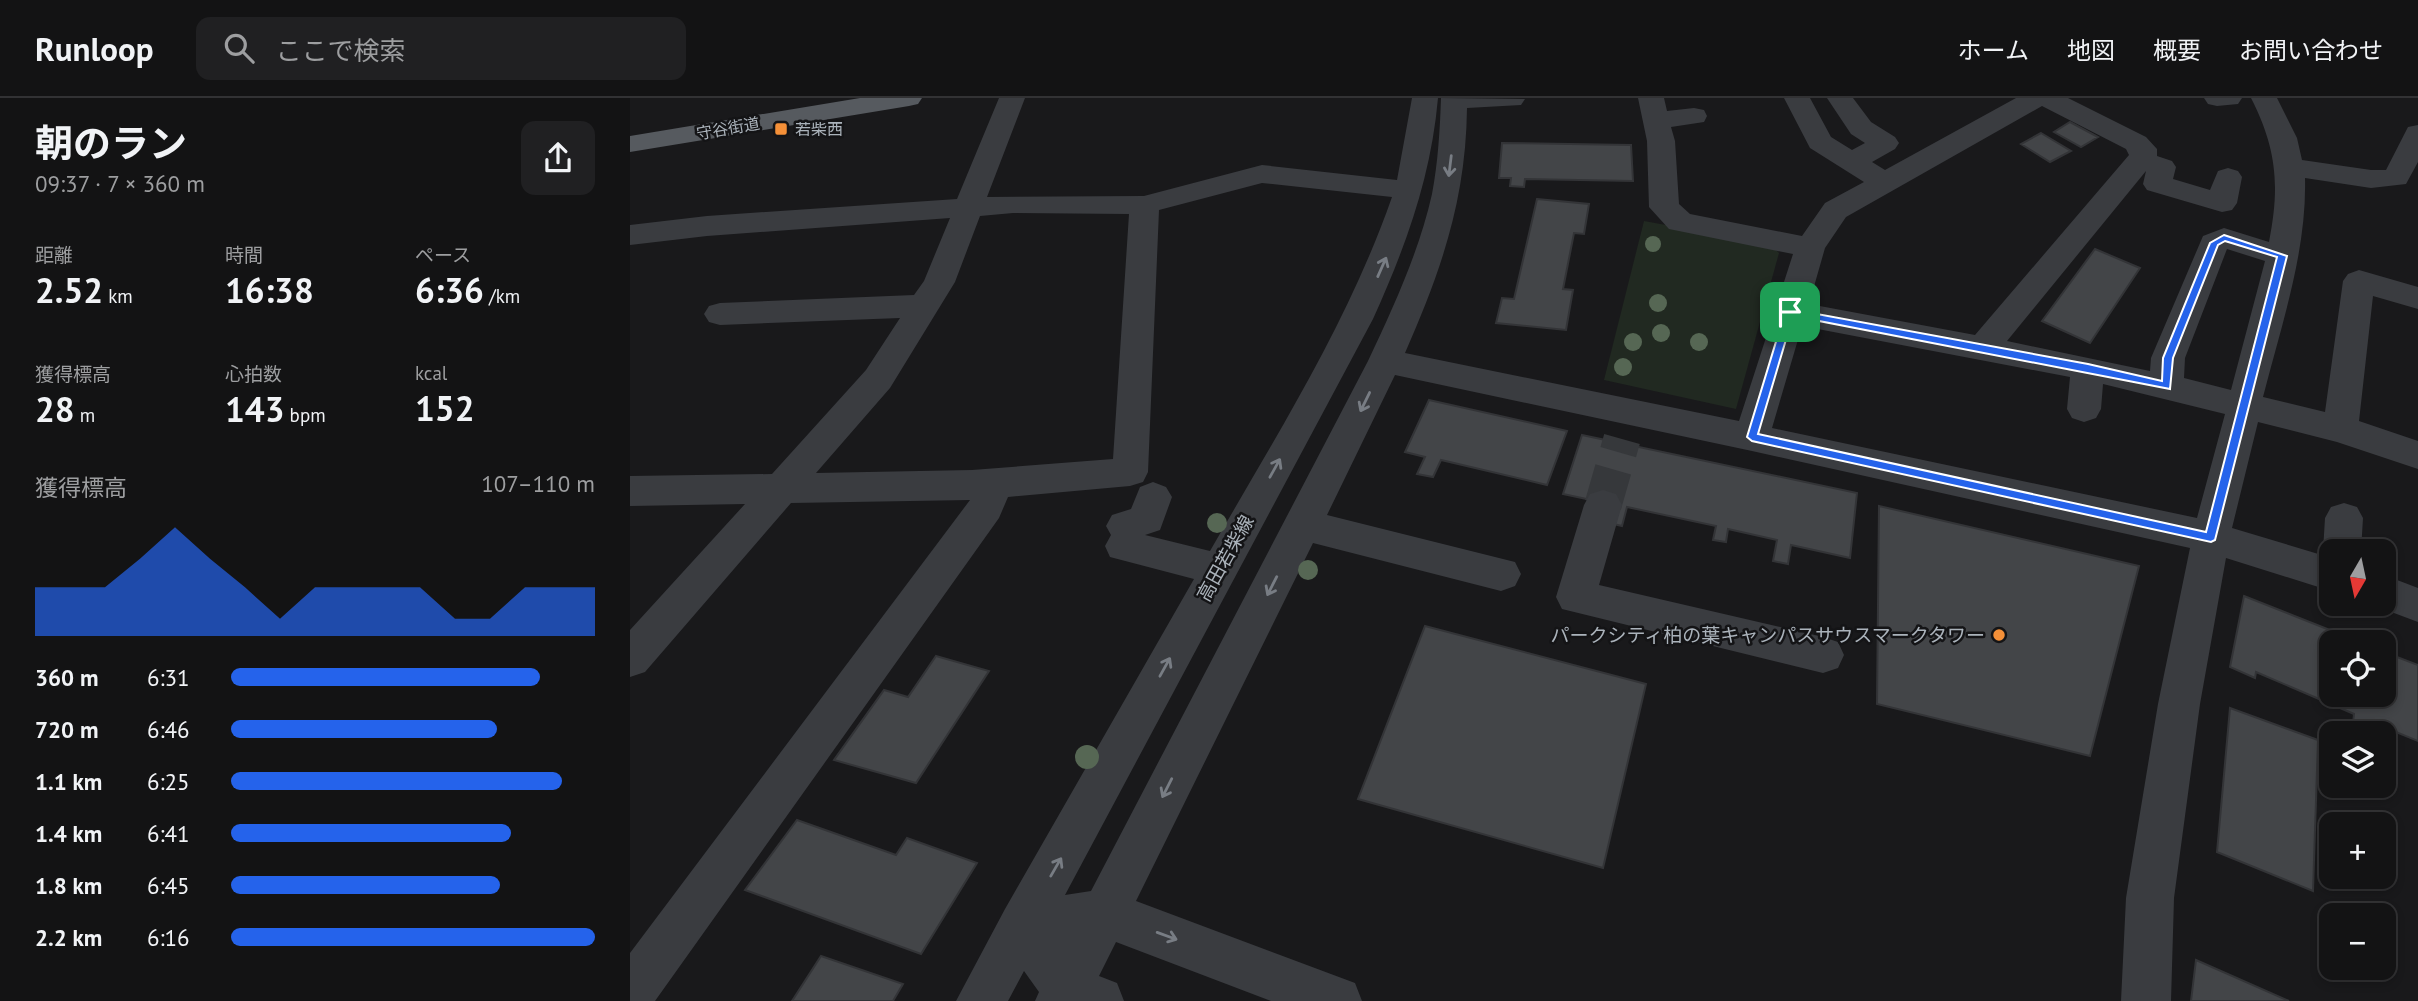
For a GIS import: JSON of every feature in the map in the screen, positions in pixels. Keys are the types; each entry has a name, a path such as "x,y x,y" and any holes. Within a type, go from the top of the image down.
{"main road":[{"name":"守谷街道","path":"630,129 813,98"},
{"name":"守谷街道","path":"630,144 909,98"}],"street":[{"path":"630,659 878,379 939,282 1012,98"},
{"path":"1797,98 1820,142 1882,181"},
{"path":"1840,98 1861,128 1885,143 1851,162"},
{"path":"1752,437 1810,248 1835,210 1882,181 2036,98"},
{"path":"1982,349 2143,156 2143,149 2136,142 2047,98"},
{"path":"2217,98 2229,98"},
{"path":"2146,1001 2150,898 2179,704 2211,537 2282,256 2293,190 2280,126 2264,98 2248,98"},
{"path":"1075,997 1103,913 1385,361 1431,248 1446,195 1453,144 1444,99 1512,99"},
{"name":"高田若柴線","path":"981,1001 1342,349 1392,244 1420,149 1444,99"},
{"path":"1694,116 1653,109 1661,141 1664,207 1680,222 1810,248"},
{"path":"2289,167 2371,179 2396,178 2418,133"},
{"path":"2140,159 2162,167 2157,184 2222,203 2228,177"},
{"path":"630,236 707,226 1013,204 1144,205 1262,174 1359,183 1409,191"},
{"path":"630,491 993,484 1130,472 1144,210"},
{"path":"2166,386 2168,358 2214,243 2224,238 2282,256"},
{"path":"2340,429 2359,281 2418,298"},
{"path":"720,314 925,306"},
{"path":"1790,312 2088,368 2340,429 2418,455"},
{"path":"1385,361 1627,426 1752,437 2211,537 2319,570"},
{"path":"2084,409 2088,368"},
{"path":"630,994 787,799 986,507 993,484"},
{"path":"1153,497 1146,519 1124,536 1219,569"},
{"path":"1603,505 1576,597 1823,655"},
{"path":"1303,525 1502,574"},
{"path":"2396,597 2418,605"},
{"path":"1075,997 1022,926 1103,913 1337,1001"}],"shaded area":[{"path":"1644,221 1770,244 1779,253 1736,409 1604,380"}],"building":[{"path":"2070,122 2098,137 2081,147 2054,132"},
{"path":"2041,133 2071,151 2050,162 2021,144"},
{"path":"1502,143 1631,145 1633,181 1525,179 1524,187 1510,186 1511,178 1499,178"},
{"path":"1537,199 1589,204 1584,234 1574,233 1563,289 1573,290 1566,330 1496,323 1502,298 1514,299"},
{"path":"2095,249 2140,268 2090,343 2042,321"},
{"path":"1429,400 1567,431 1547,485 1441,460 1433,477 1417,474 1425,457 1405,452"},
{"path":"1582,435 1857,493 1850,558 1791,545 1788,564 1773,561 1777,540 1728,529 1726,542 1713,540 1716,526 1627,507 1622,526 1605,522 1610,504 1563,494"},
{"name":"パークシティ柏の葉キャンパスサウスマークタワー","path":"1879,506 2139,566 2090,756 1877,704"},
{"path":"2244,596 2330,630 2319,630 2319,699 2256,672 2255,678 2230,667"},
{"path":"1425,626 1646,684 1603,868 1358,799"},
{"path":"936,656 989,671 916,783 834,760 884,690 908,697"},
{"path":"2396,657 2418,665 2418,741 2396,732 2396,721 2353,721 2354,714 2338,707 2396,707"},
{"path":"2230,708 2318,740 2313,891 2217,852"},
{"path":"797,820 896,855 907,838 977,863 921,954 745,890"},
{"path":"821,956 903,984 893,1001 792,1001"},
{"path":"2196,960 2289,1001 2191,1001"}],"tunnel":[{"path":"1603,505 1622,439"}],"place":[{"name":"若柴西","path":"781,129"},
{"name":"パークシティ柏の葉キャンパスサウスマークタワー","path":"1999,635"}],"route":[{"path":"2224,238 2282,256 2211,537 1752,437 1790,312 2088,368 2166,386 2168,358 2214,243 2224,238"}]}
